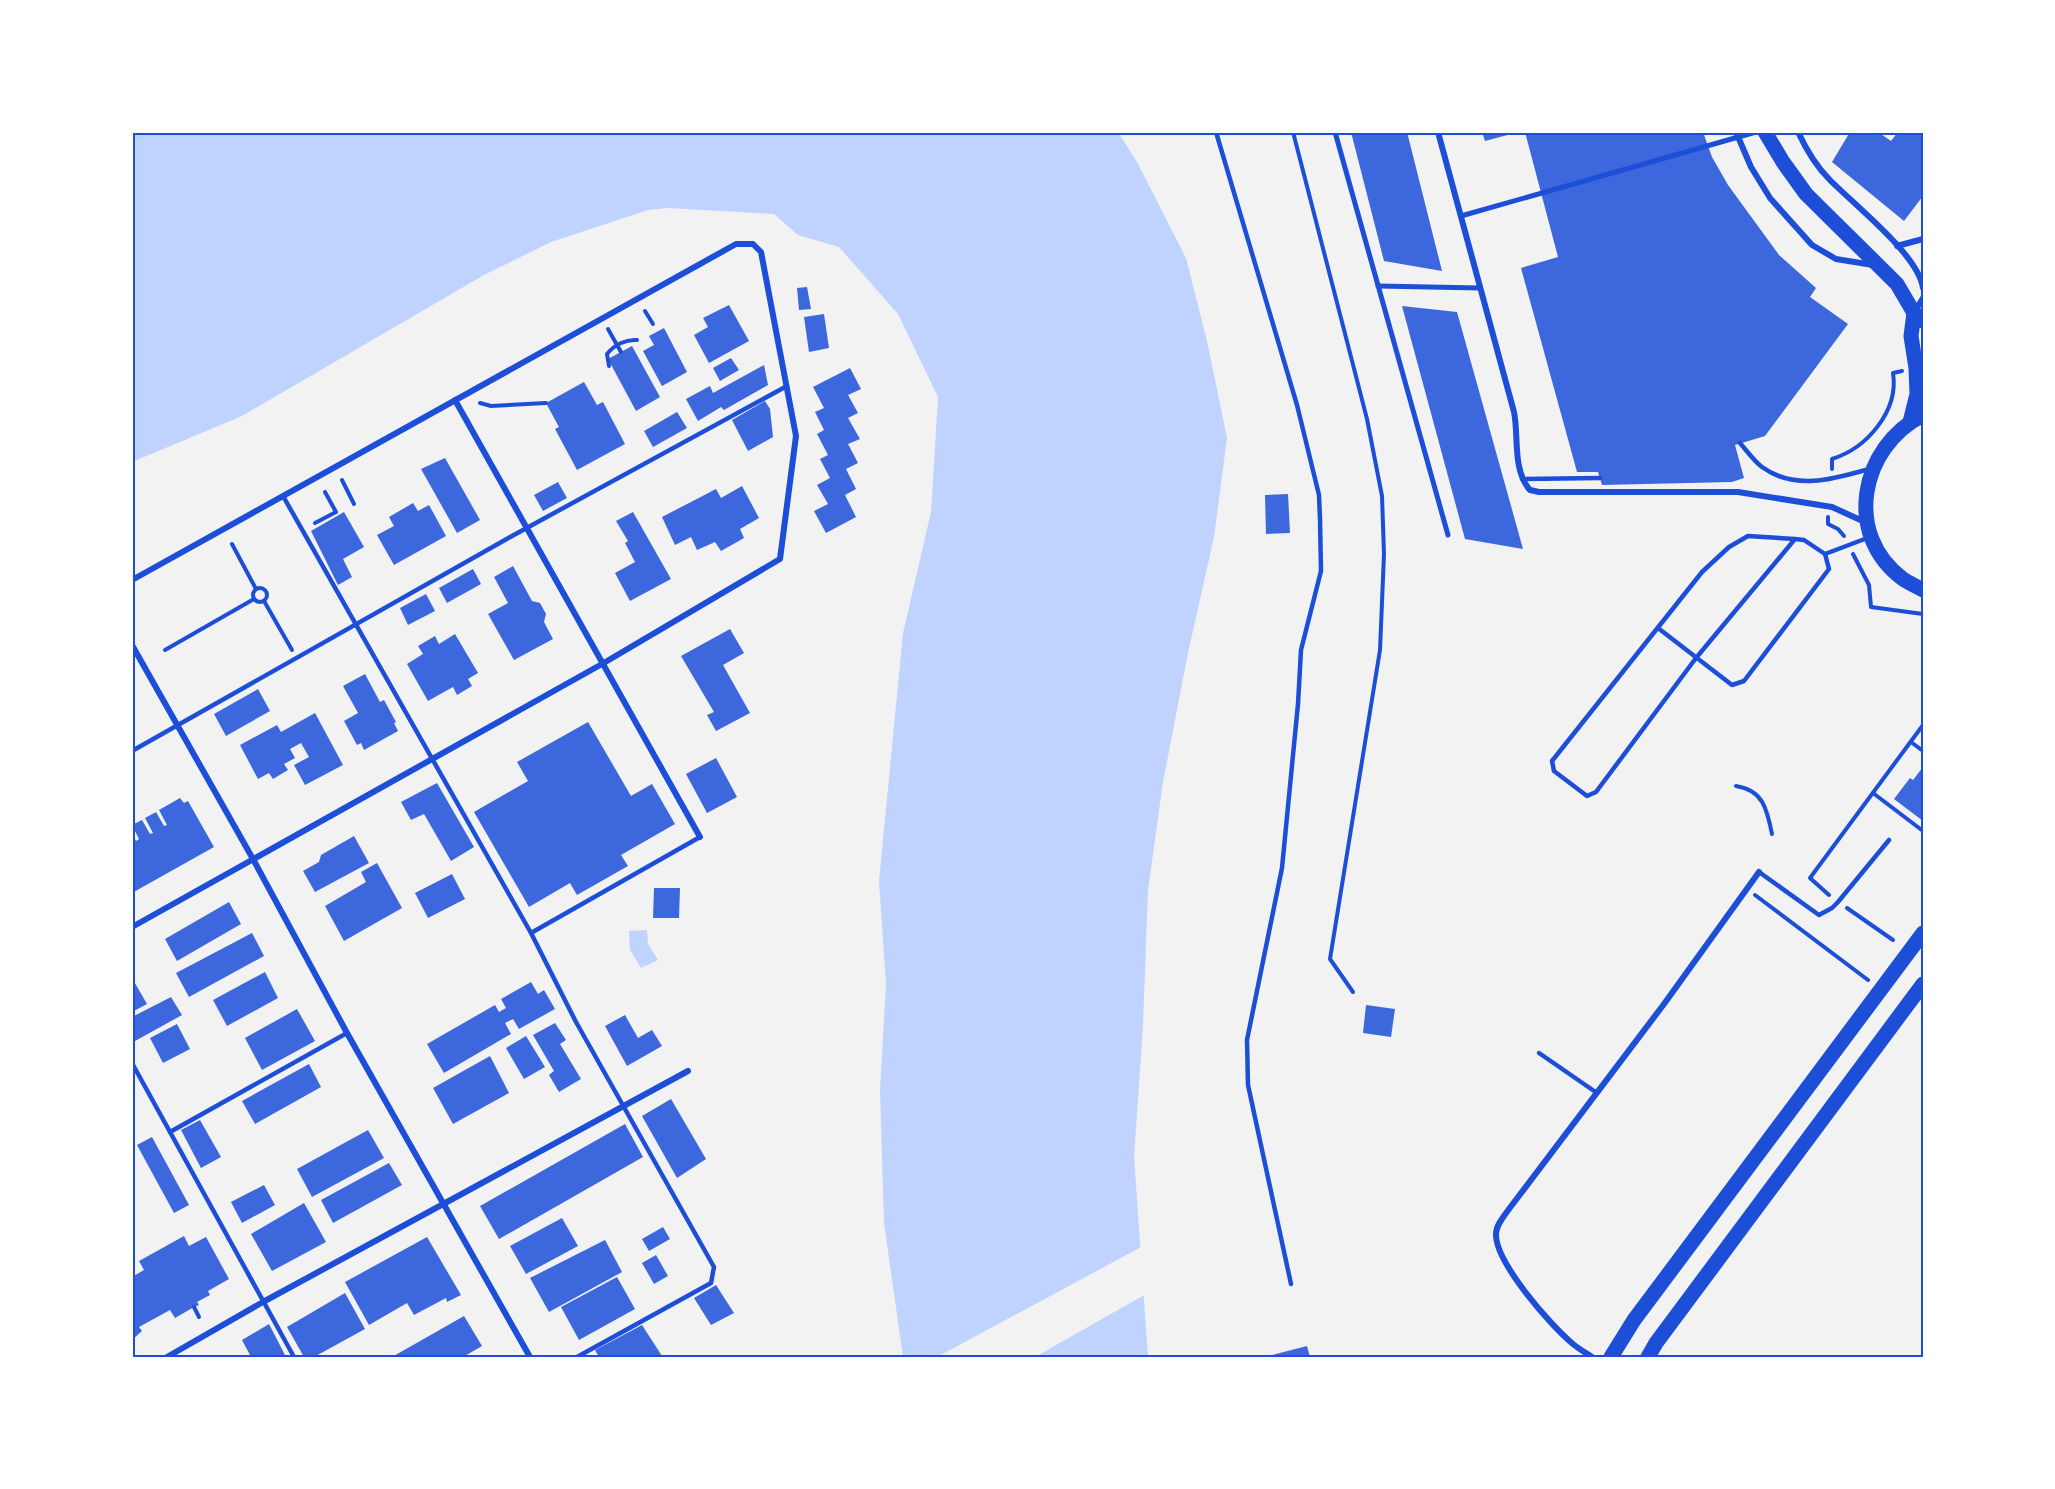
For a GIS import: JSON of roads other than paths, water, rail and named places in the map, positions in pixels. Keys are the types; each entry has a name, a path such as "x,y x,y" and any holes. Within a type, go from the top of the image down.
{"main road":[{"path":"1765,132 1806,194 1897,284 1919,317 1911,336 1916,368 1917,418 1895,434 1882,450 1872,469 1866,502 1870,530 1875,545 1887,564 1903,579 1923,590"},
{"path":"1611,1357 1634,1320 1923,933"},
{"path":"1648,1357 1656,1343 1923,984"}],"street":[{"path":"1335,132 1448,535"},
{"path":"1438,132 1514,411 1522,479 1530,490 1539,492 1738,492 1832,507 1870,530"},
{"path":"1736,132 1751,167 1770,198 1812,245 1836,260 1881,267"},
{"path":"1461,216 1756,132"},
{"path":"1798,132 1827,177 1897,246 1914,266 1923,288"},
{"path":"1897,246 1923,239"},
{"path":"132,580 736,244 753,244 761,252 796,436 780,559 602,664 132,927"},
{"path":"1378,286 1480,288"},
{"path":"1919,317 1923,298"},
{"path":"455,400 700,837"},
{"path":"132,645 530,1357"},
{"path":"1592,1357 1572,1343 1536,1307 1505,1262 1495,1236 1497,1228 1759,872"},
{"path":"167,1357 443,1203 688,1071"}],"lane":[{"path":"1216,132 1298,405 1319,495 1321,571 1301,651 1282,868 1247,1048 1248,1085 1290,1284"},
{"path":"132,751 526,528 787,386"},
{"path":"1740,443 1762,467 1782,477 1804,483 1834,479 1872,469"},
{"path":"1522,479 1600,478"},
{"path":"283,496 531,933 576,1022 714,1267 711,1282 577,1357"},
{"path":"1825,554 1870,530"},
{"path":"1658,628 1696,658 1732,685 1744,681 1830,569 1825,554 1804,540 1795,539 1748,536 1729,547 1702,572 1552,761 1554,771 1587,796 1596,792 1696,658 1795,539"},
{"path":"531,933 700,837"},
{"path":"1759,872 1819,915 1838,902 1889,840"},
{"path":"170,1132 347,1033"},
{"path":"1539,1053 1597,1093"},
{"path":"132,1064 294,1357"}],"water":[{"path":"132,132 1118,132 1137,162 1186,258 1207,341 1227,438 1214,537 1188,653 1163,782 1148,890 1143,1026 1134,1157 1148,1357 903,1357 884,1223 880,1090 886,984 879,881 903,633 931,512 938,397 898,314 839,247 798,235 774,214 668,208 648,210 551,242 484,275 242,416 132,462"},
{"path":"647,930 648,944 658,960 641,968 630,950 629,931"}]}
